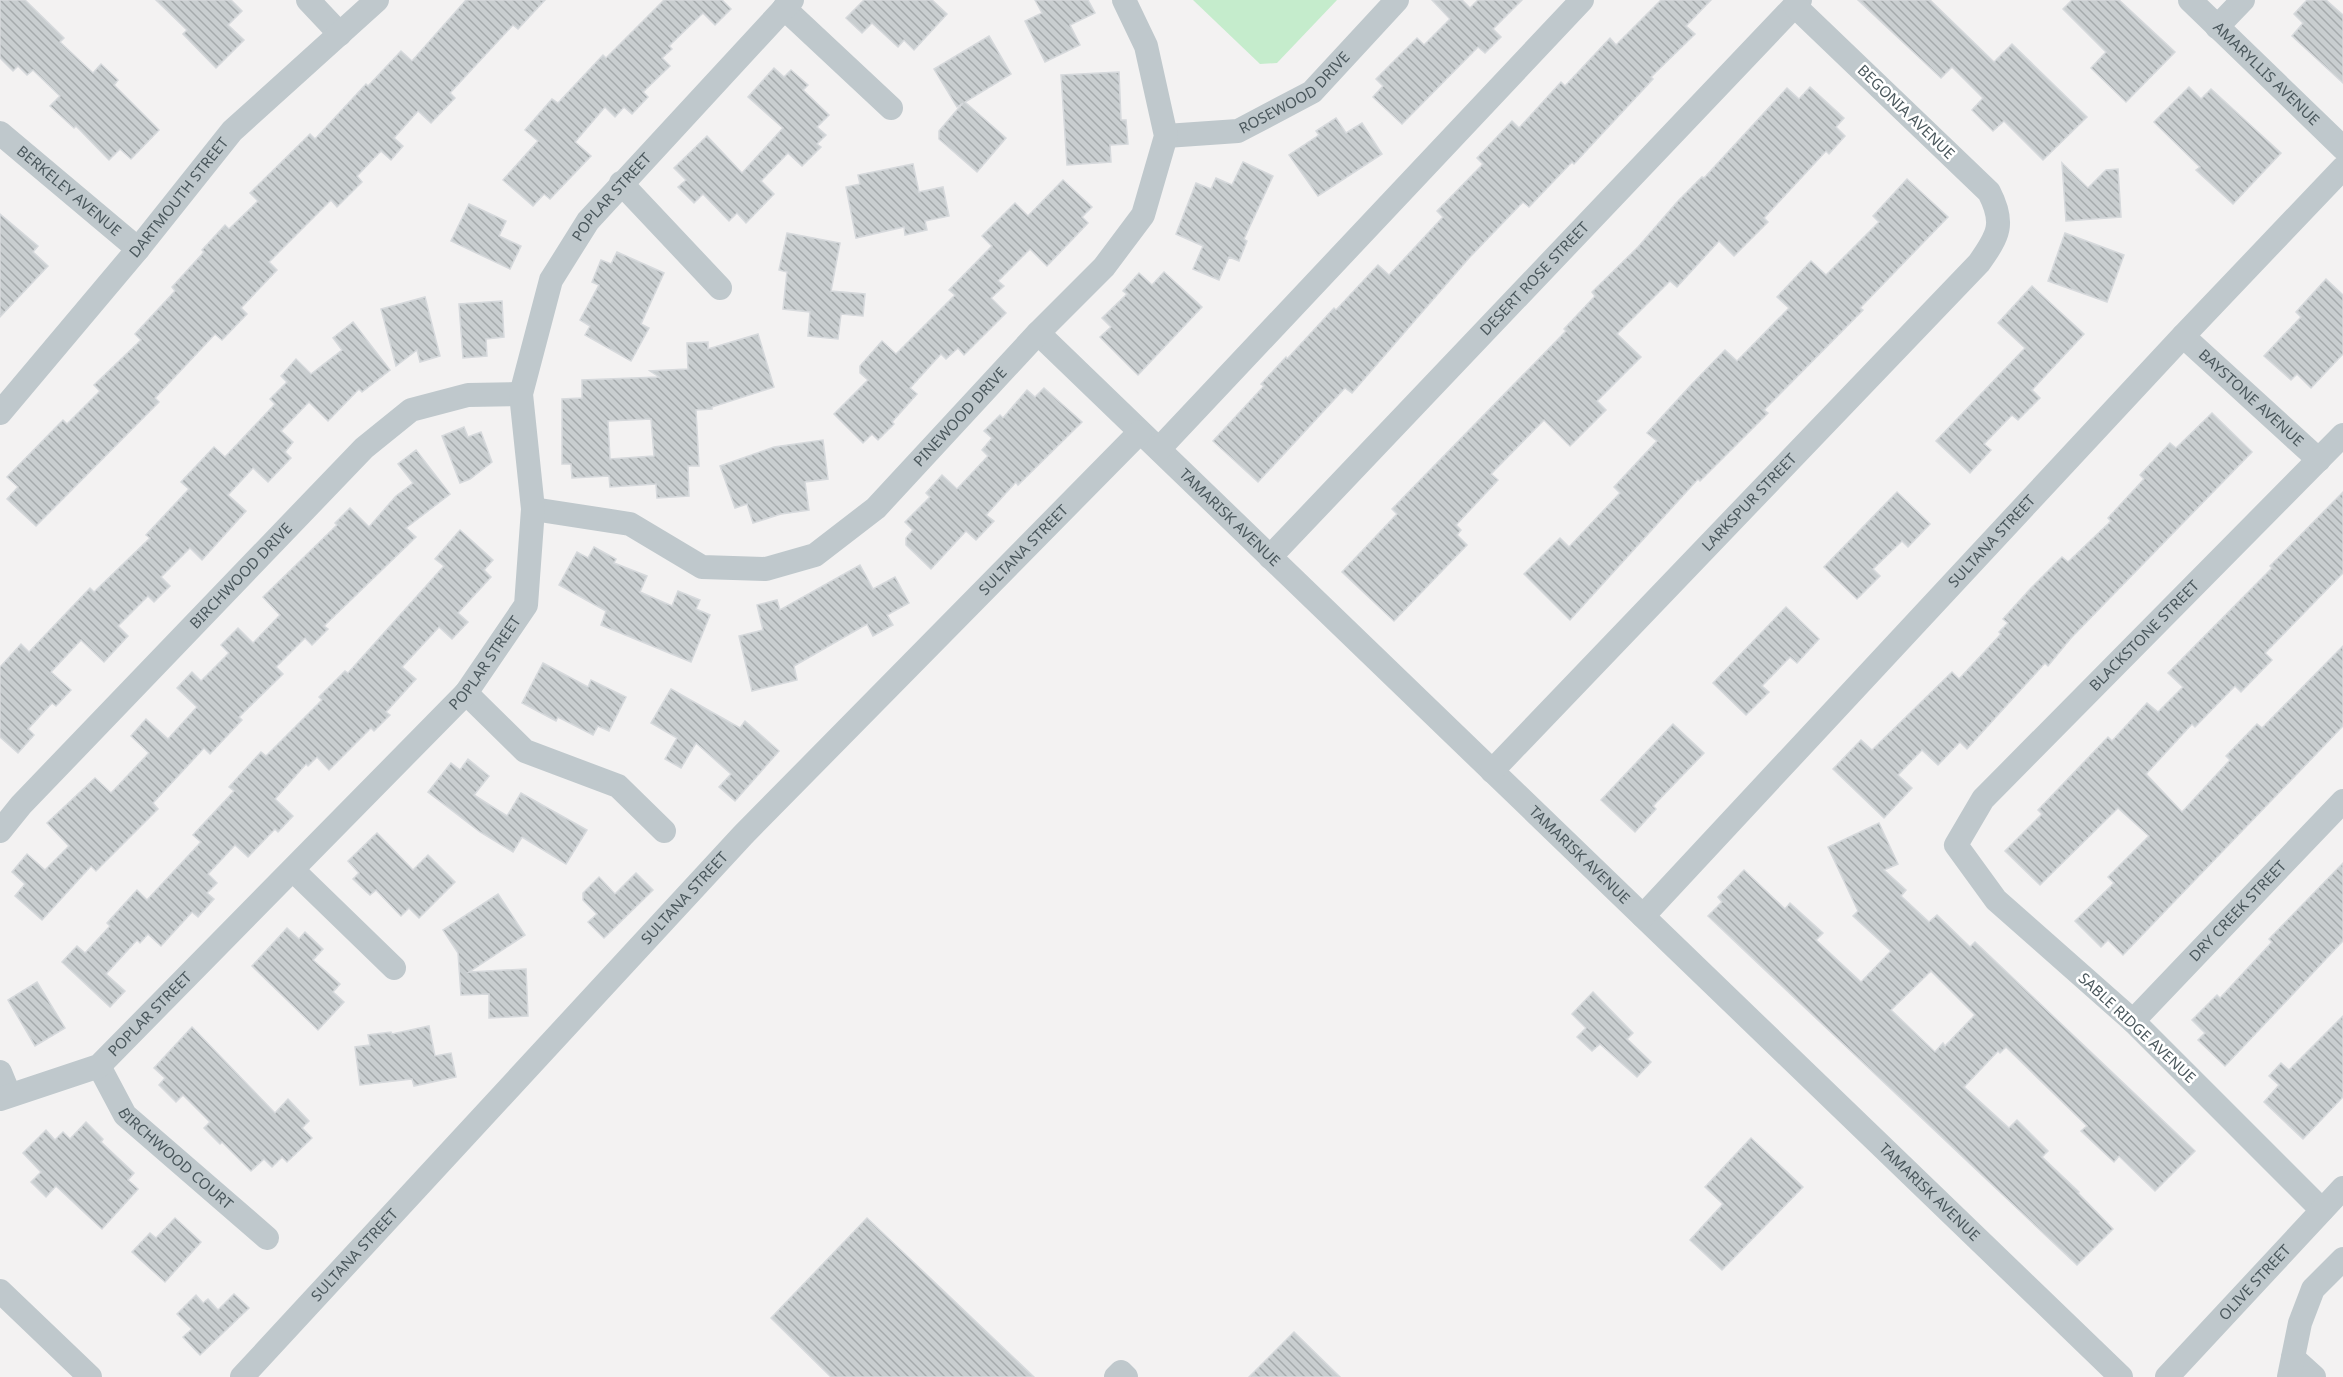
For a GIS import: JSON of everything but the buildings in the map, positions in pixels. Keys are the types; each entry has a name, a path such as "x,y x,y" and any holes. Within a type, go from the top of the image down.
{"street":[{"path":"308,0 340,34"},
{"name":"DARTMOUTH STREET","path":"0,412 138,249 232,131 377,0"},
{"name":"PINEWOOD DRIVE","path":"533,509 630,524 702,567 766,569 815,555 876,508 1038,333 1104,267 1143,215 1166,136 1146,46 1124,0"},
{"name":"ROSEWOOD DRIVE","path":"1166,136 1238,131 1312,92 1397,0"},
{"path":"1159,449 1582,0"},
{"name":"AMARYLLIS AVENUE","path":"2190,0 2343,148"},
{"path":"2217,27 2243,0"},
{"name":"BEGONIA AVENUE","path":"1798,3 1989,192 1998,210 1999,228"},
{"name":"DESERT ROSE STREET","path":"1270,557 1798,3"},
{"path":"788,4 891,108"},
{"name":"POPLAR STREET","path":"3,1088 99,1066 294,871 466,693 526,605 533,509 521,394 552,280 588,221 788,4"},
{"name":"BERKELEY AVENUE","path":"0,133 138,249"},
{"name":"SULTANA STREET","path":"1643,916 2183,336 2343,168"},
{"path":"621,183 720,288"},
{"name":"LARKSPUR STREET","path":"1492,771 1978,263 1999,228"},
{"name":"TAMARISK AVENUE","path":"1038,333 2121,1377"},
{"name":"BAYSTONE AVENUE","path":"2183,336 2319,460"},
{"name":"BIRCHWOOD DRIVE","path":"0,831 21,805 364,448 411,410 468,395 521,394"},
{"name":"SULTANA STREET","path":"242,1377 743,835 1140,432"},
{"name":"BLACKSTONE STREET","path":"1956,844 1983,799 2343,435"},
{"path":"466,693 525,751 618,786 664,831"},
{"name":"DRY CREEK STREET","path":"2133,1022 2343,801"},
{"name":"SABLE RIDGE AVENUE","path":"1956,844 1996,900 2133,1022 2322,1210"},
{"path":"294,871 394,968"},
{"name":"BIRCHWOOD COURT","path":"99,1066 124,1115 267,1238"},
{"name":"OLIVE STREET","path":"2167,1377 2343,1188"},
{"path":"2314,1377 2291,1367 2300,1323 2313,1288 2343,1259"},
{"path":"0,1291 90,1377"}],"green space":[{"path":"1193,0 1337,0 1277,63 1260,64"}]}
